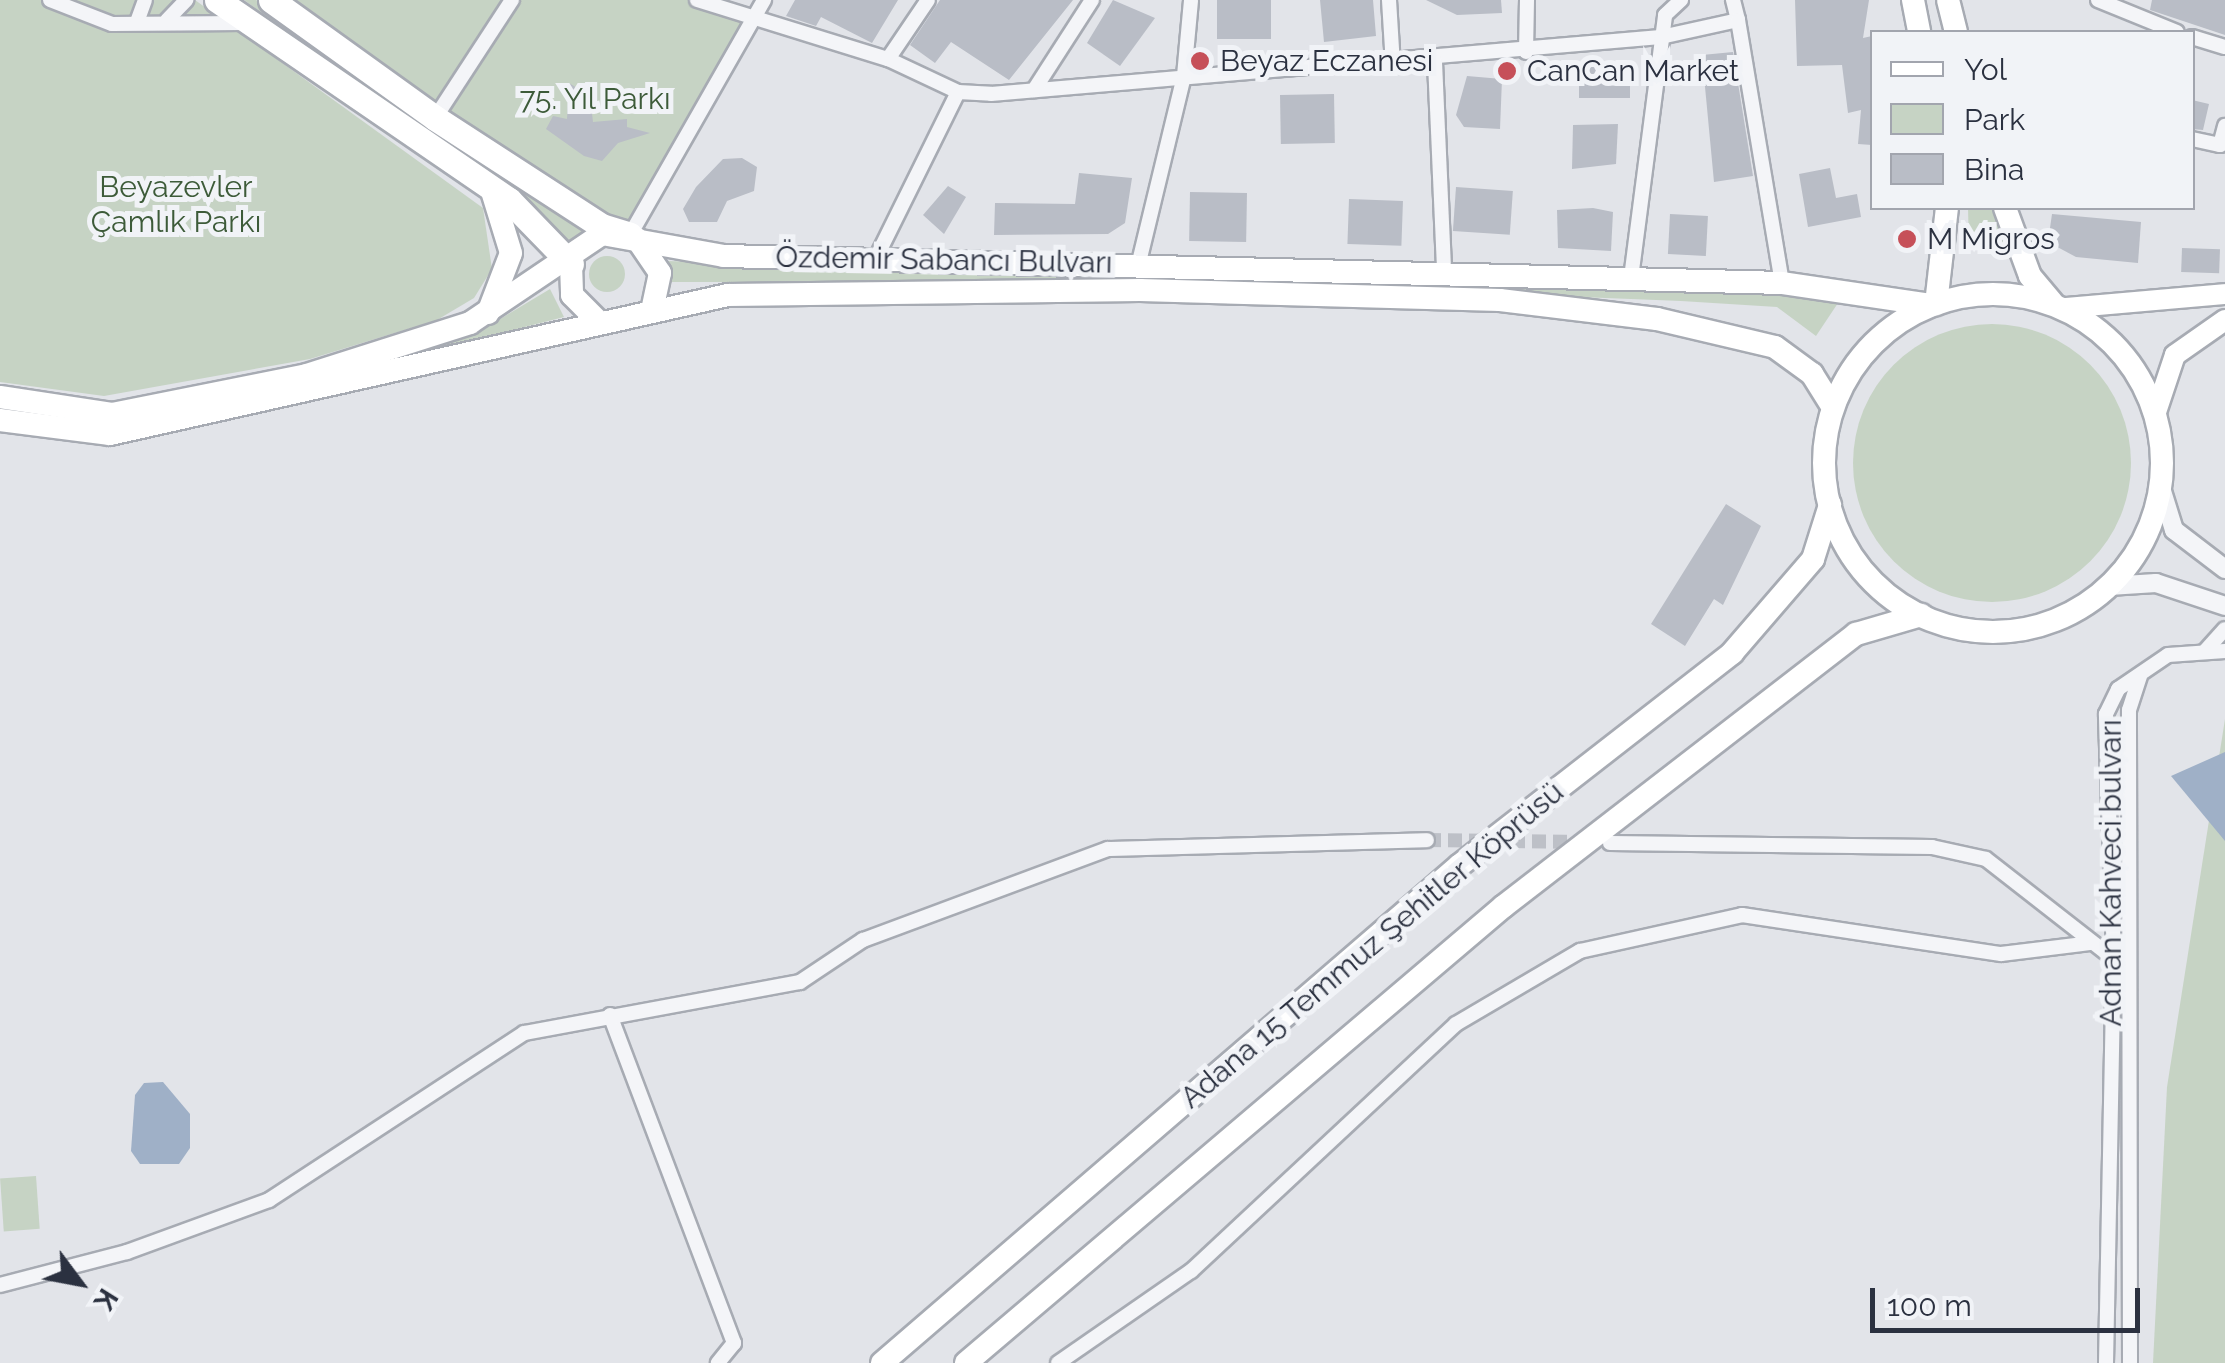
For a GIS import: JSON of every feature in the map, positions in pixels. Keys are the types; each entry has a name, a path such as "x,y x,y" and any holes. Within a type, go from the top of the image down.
{"highway":[{"path":"217,0 491,188 571,264"},
{"path":"272,0 435,118 601,226 630,234"}],"main road":[{"path":"1913,0 1920,30"},
{"path":"1948,0 1956,30"},
{"path":"488,313 511,253 491,188"},
{"path":"1933,304 1947,210"},
{"path":"2006,210 2030,276 2059,306 2126,356 2155,415 2161,488 2139,548 2109,586 2058,619 2006,632 1921,616 1865,574 1830,506 1823,452 1833,407 1875,340 1933,304 1984,294 2059,306 2225,294"},
{"path":"0,397 112,414 308,375 488,313 571,264 602,234 630,234 656,258 653,305"},
{"name":"Özdemir Sabancı Bulvarı","path":"630,234 724,256 1139,262 1782,283 1933,304"},
{"path":"571,264 572,295 598,320"},
{"name":"Özdemir Sabancı Bulvarı","path":"0,420 110,434 598,320 624,322 653,305 728,295 1140,290 1500,300 1741,334 1800,362 1833,407"},
{"path":"2155,415 2175,354 2225,320"},
{"name":"Adana 15 Temmuz Şehitler Köprüsü","path":"882,1363 1442,880 1764,623 1812,559 1830,506"},
{"name":"Adana 15 Temmuz Şehitler Köprüsü","path":"966,1363 1483,926 1856,634 1921,616"}],"street":[{"path":"50,0 72,15 137,22 248,23"},
{"path":"137,22 145,0"},
{"path":"167,20 186,0"},
{"path":"435,118 512,0"},
{"path":"697,0 752,22 888,59 958,92 1434,62 1661,37 1738,20"},
{"path":"630,234 764,0"},
{"path":"888,59 928,0"},
{"path":"1034,90 1092,0"},
{"path":"1139,262 1184,76 1191,0"},
{"path":"1389,0 1393,65"},
{"path":"1526,52 1527,0"},
{"path":"1631,278 1665,15 1682,0"},
{"path":"1733,0 1782,283"},
{"path":"2098,0 2172,30"},
{"path":"2195,38 2225,47"},
{"path":"1434,62 1444,272"},
{"path":"876,258 958,92"},
{"path":"2195,139 2220,145 2225,126"},
{"path":"2161,488 2174,530 2225,569"},
{"path":"2109,586 2156,584 2207,597 2225,606"},
{"path":"2207,597 2225,620"},
{"path":"2205,650 2225,629"},
{"path":"2142,672 2168,655 2225,651"},
{"name":"Adnan Kahveci bulvarı","path":"2106,1363 2114,959 2106,714 2142,672"},
{"name":"Adnan Kahveci bulvarı","path":"2130,1363 2130,710 2142,672"},
{"path":"0,1285 127,1252 268,1200 524,1034 800,982 864,940 1108,849 1427,840"},
{"path":"1610,842 1932,846 1986,859 2114,959"},
{"path":"1058,1363 1191,1271 1456,1024 1580,951 1742,916 2002,954 2091,943"},
{"path":"610,1016 734,1343 718,1363"}],"green space":[{"name":"Beyazevler Çamlık Parkı","path":"0,0 195,0 483,208 492,269 474,298 437,320 310,359 104,396 0,382"},
{"path":"244,0 256,0 586,234 563,249 514,193"},
{"name":"75. Yıl Parkı","path":"271,0 700,0 752,21 630,235"},
{"path":"1968,210 2000,210 2011,248 1969,248"},
{"path":"607,256 620,261 625,274 620,287 607,292 594,287 589,274 594,261"},
{"path":"666,261 1785,292 1838,303 1816,336 1777,307 1196,282 668,282"},
{"path":"550,289 564,317 221,405 0,412 221,403 482,330"},
{"path":"1992,324 2019,326 2045,334 2091,364 2121,410 2129,436 2129,490 2121,516 2091,562 2045,592 2019,600 1992,602 1965,600 1939,592 1893,562 1863,516 1855,490 1853,463 1855,436 1863,410 1893,364 1939,334 1965,326"},
{"path":"2225,719 2225,1363 2153,1363 2167,1087"},
{"path":"36,1176 40,1229 4,1231 0,1179"}],"water":[{"path":"2225,752 2225,841 2171,776"},
{"path":"163,1082 190,1114 190,1148 179,1164 140,1164 131,1151 135,1095 144,1083"}],"building":[{"path":"795,0 898,0 872,43 821,17 816,26 786,16"},
{"path":"940,0 1073,0 1009,80 951,42 935,63 910,45"},
{"path":"1113,0 1155,18 1120,66 1087,43"},
{"path":"1217,0 1271,0 1271,39 1217,39"},
{"path":"1320,0 1373,0 1376,36 1324,42"},
{"path":"1426,0 1501,0 1502,13 1457,15"},
{"path":"1795,0 1869,0 1863,38 1870,36 1870,145 1858,144 1861,110 1848,113 1842,65 1797,66"},
{"path":"2152,0 2225,0 2225,35 2150,10"},
{"path":"1733,52 1753,176 1714,182 1702,55"},
{"path":"1579,62 1630,62 1630,98 1579,98"},
{"path":"1467,76 1502,79 1500,129 1464,127 1456,115"},
{"path":"569,83 590,96 593,122 627,119 627,127 650,133 618,143 602,161 584,156 546,129 553,116 567,119"},
{"path":"1334,94 1335,143 1281,144 1280,95"},
{"path":"2195,101 2209,104 2203,130 2195,129"},
{"path":"1618,124 1616,164 1572,169 1573,125"},
{"path":"742,158 757,167 754,191 727,201 717,222 689,222 683,209 696,187 723,159"},
{"path":"1830,168 1836,198 1857,194 1861,217 1808,227 1799,174"},
{"path":"1079,173 1132,178 1125,223 1108,234 994,235 995,203 1075,204"},
{"path":"948,186 966,197 944,234 923,215"},
{"path":"1456,187 1513,191 1510,235 1453,231"},
{"path":"1190,192 1247,193 1246,242 1189,241"},
{"path":"1349,199 1403,201 1401,246 1347,244"},
{"path":"1593,208 1613,212 1611,251 1558,248 1557,210"},
{"path":"1670,214 1708,216 1706,256 1668,254"},
{"path":"2052,214 2141,222 2138,263 2076,257 2048,242"},
{"path":"2182,248 2220,249 2219,273 2181,272"},
{"path":"1726,504 1761,526 1723,605 1714,599 1685,646 1651,624"}],"tunnel":[{"path":"1427,840 1586,842"}],"place":[{"name":"Beyaz Eczanesi","path":"1200,61"},
{"name":"CanCan Market","path":"1507,71"},
{"name":"M Migros","path":"1907,239"}]}
